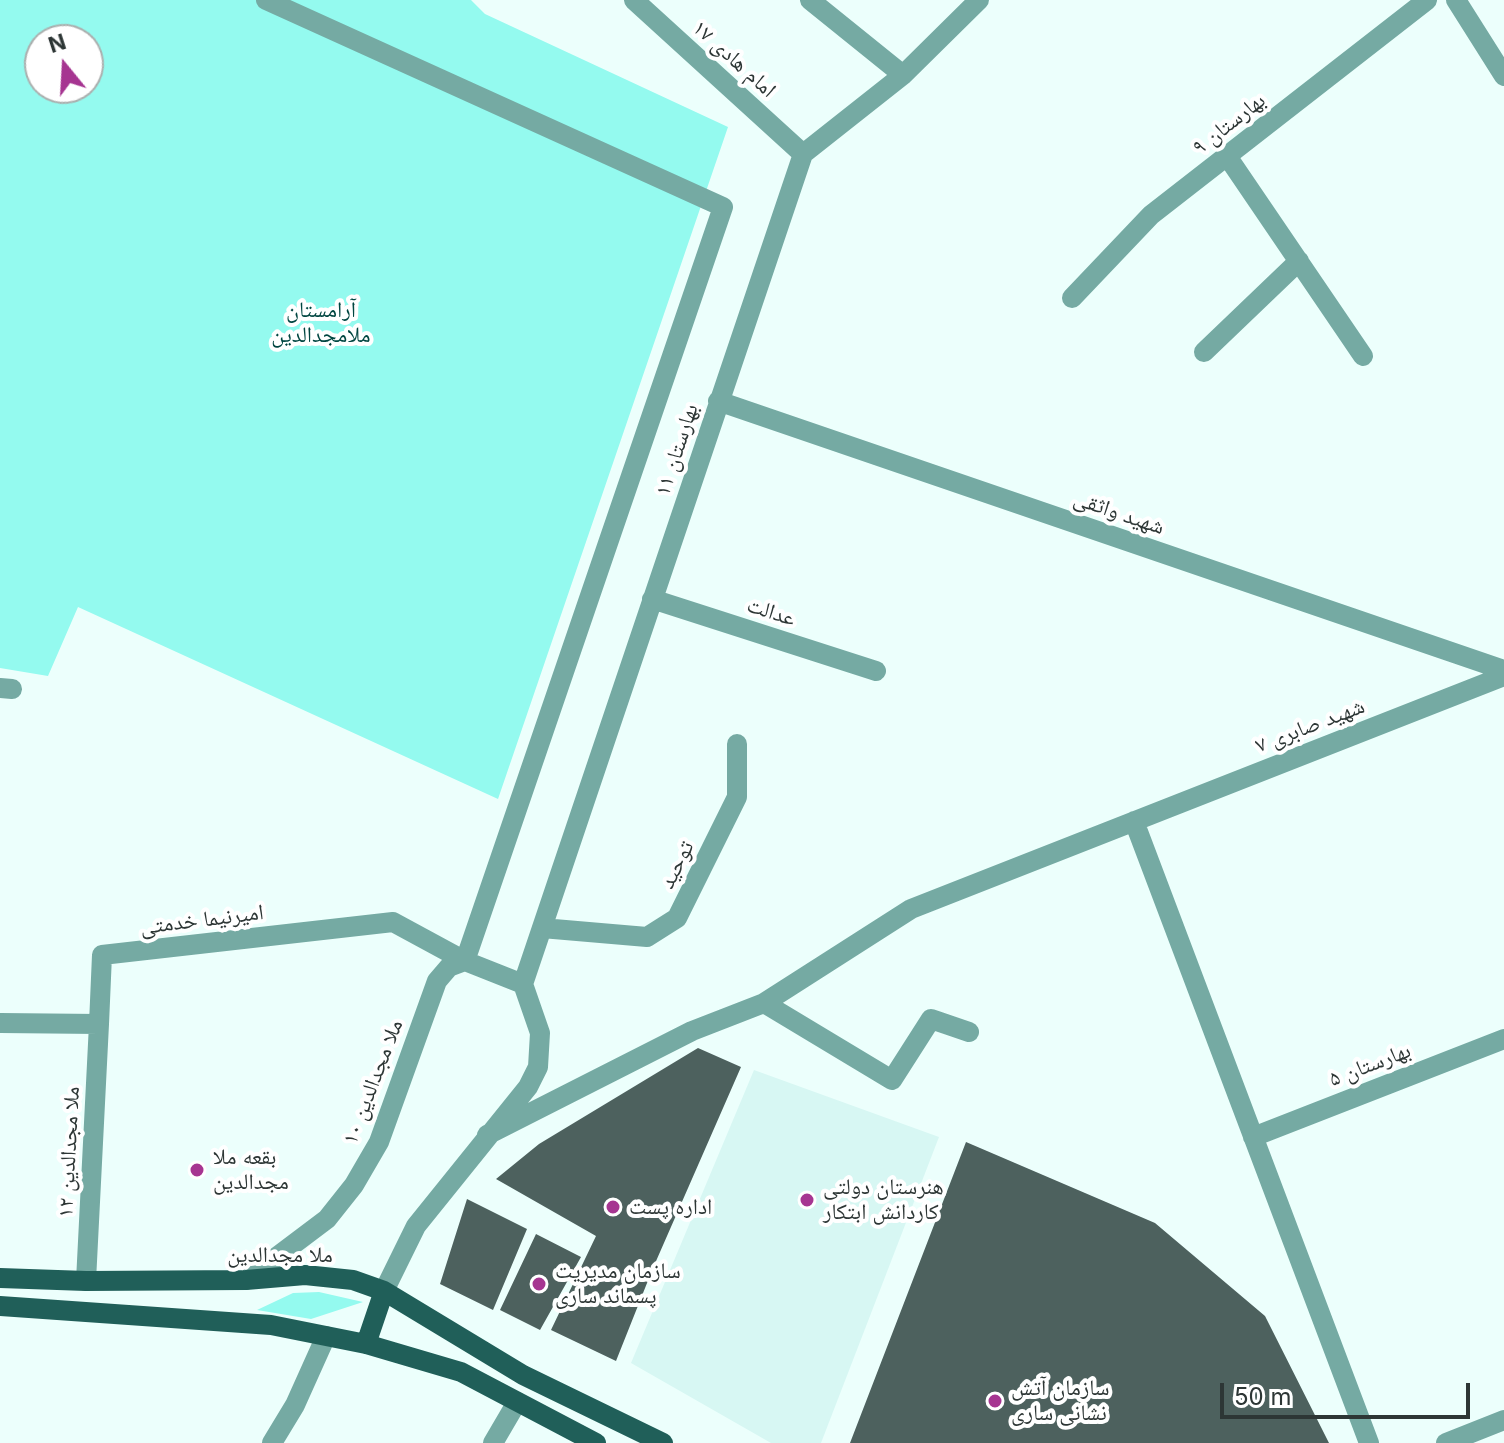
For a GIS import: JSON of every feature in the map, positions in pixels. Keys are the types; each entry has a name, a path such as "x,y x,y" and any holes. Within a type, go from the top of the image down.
{"main road":[{"name":"ملا مجدالدین","path":"0,1278 246,1280 305,1275 353,1280 384,1291 523,1375 663,1443"},
{"path":"366,1344 384,1291"},
{"path":"0,1306 271,1325 366,1344 461,1372 596,1443"}],"street":[{"path":"266,0 723,207 465,961 523,984 540,1033 538,1067 528,1087 416,1226 384,1291"},
{"name":"امام هادی ۱۷","path":"634,0 803,154"},
{"path":"810,0 903,75"},
{"path":"803,154 903,75 979,0"},
{"name":"بهارستان ٩","path":"1072,298 1151,215 1427,0"},
{"path":"1456,0 1504,76"},
{"name":"بهارستان ۱۱","path":"523,984 803,154"},
{"path":"1227,156 1363,356"},
{"path":"1204,352 1299,261"},
{"name":"شهید واثقی","path":"718,401 1504,673"},
{"name":"عدالت","path":"652,599 876,671"},
{"name":"شهید صابری ٧","path":"487,1135 692,1031 764,1003 911,909 1504,673"},
{"name":"توحید","path":"542,928 647,937 677,918 737,797 737,744"},
{"path":"1134,821 1369,1443"},
{"name":"امیرنیما خدمتی","path":"99,1024 102,955 393,922 465,961"},
{"name":"ملا مجدالدین ١٠","path":"246,1280 327,1219 354,1185 379,1142 437,981 449,967 465,961"},
{"path":"764,1003 892,1080 931,1019 969,1032"},
{"path":"0,1023 99,1024"},
{"name":"ملا مجدالدین ١٢","path":"86,1281 99,1024"},
{"name":"بهارستان ۵","path":"1253,1137 1504,1039"},
{"path":"272,1443 295,1405 326,1336"},
{"path":"493,1443 517,1402"},
{"path":"1446,1443 1504,1420"}],"shaded area":[{"name":"هنرستان دولتی کاردانش ابتکار","path":"754,1070 939,1137 821,1443 771,1443 631,1363"}],"green space":[{"name":"آرامستان ملامجدالدین","path":"0,0 471,0 485,14 728,127 498,799 78,607 48,676 0,668"},
{"path":"319,1292 363,1302 311,1319 257,1310 293,1293"}],"building":[{"name":"اداره پست","path":"698,1048 741,1067 616,1361 551,1330 596,1236 496,1179 539,1144"},
{"path":"966,1142 1155,1223 1265,1316 1329,1443 850,1443"},
{"path":"467,1199 527,1229 493,1310 440,1284"},
{"name":"سازمان مدیریت پسماند ساری","path":"536,1234 581,1257 540,1330 500,1310"}],"place":[{"name":"بقعه ملا مجدالدين","path":"197,1170"},
{"name":"هنرستان دولتی کاردانش ابتکار","path":"807,1200"},
{"name":"اداره پست","path":"613,1207"},
{"name":"سازمان مدیریت پسماند ساری","path":"539,1284"},
{"name":"سازمان آتش نشانی ساری","path":"995,1401"}]}
